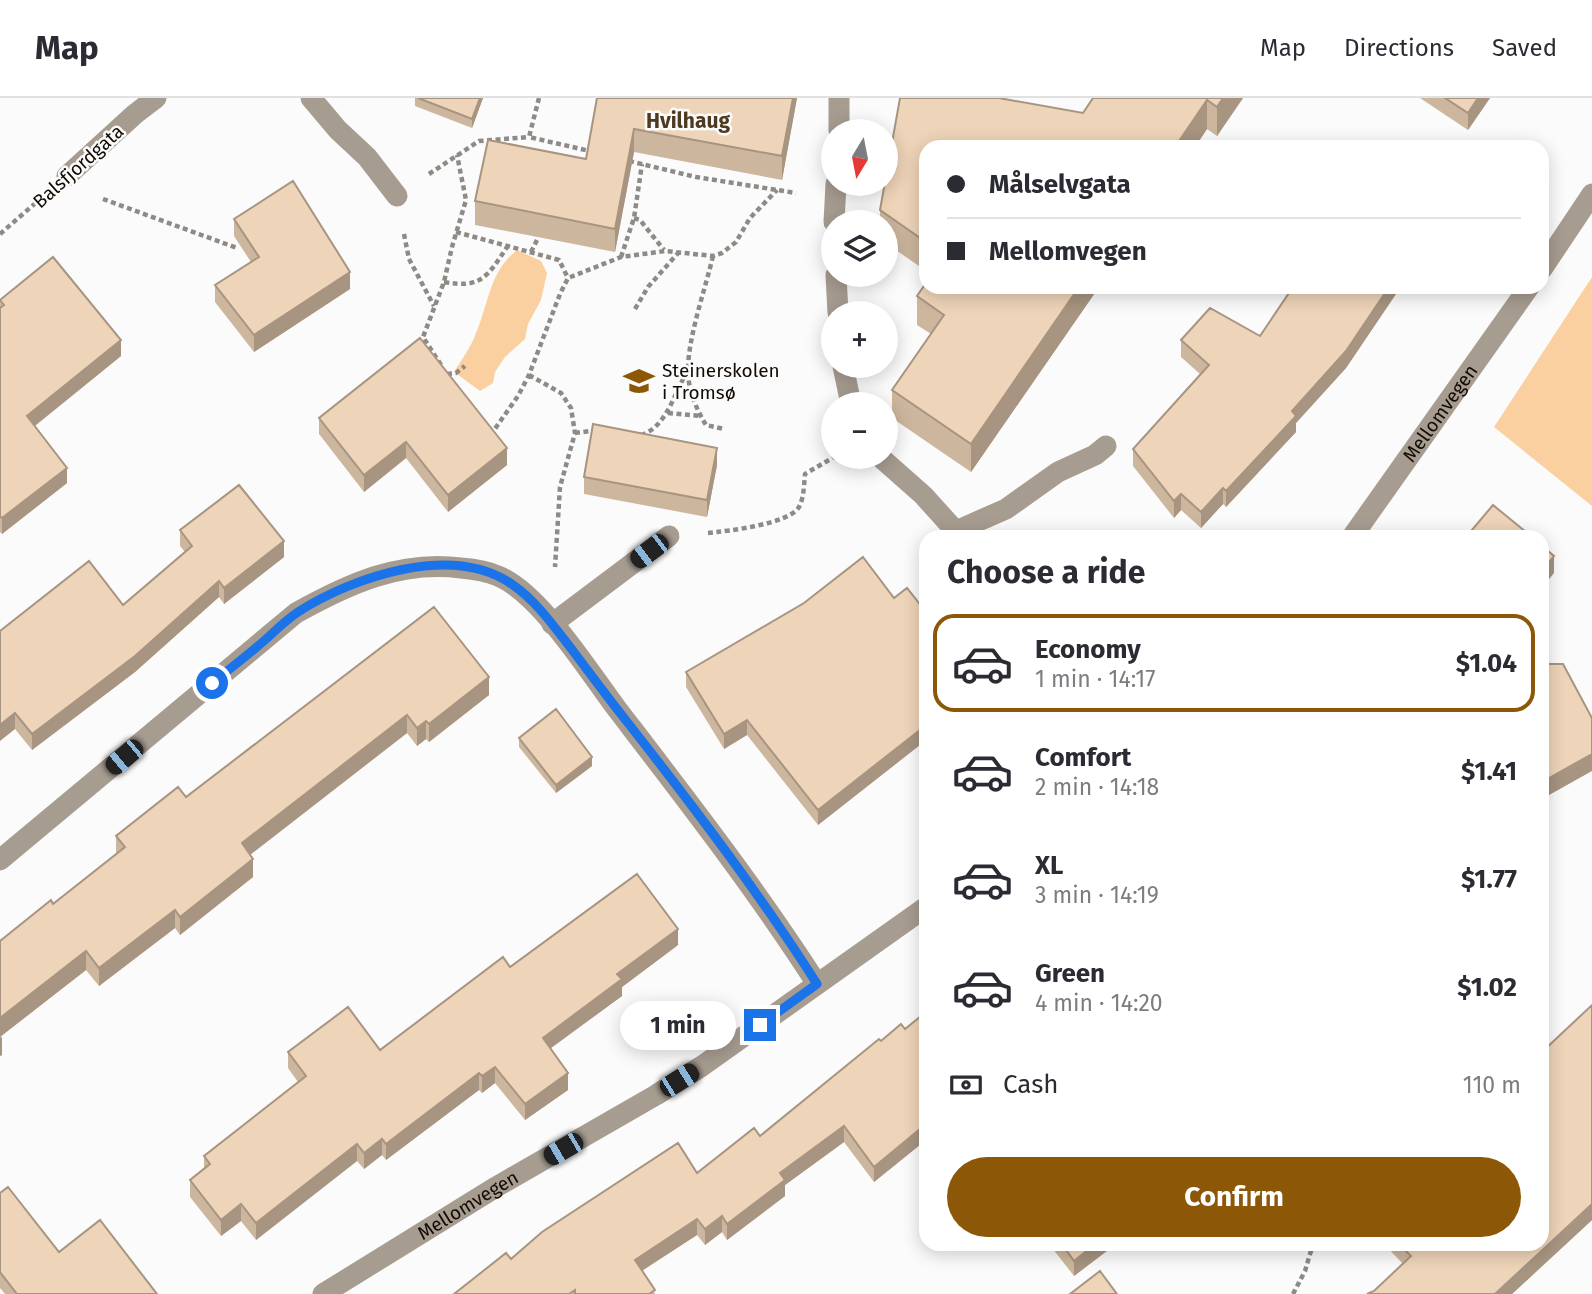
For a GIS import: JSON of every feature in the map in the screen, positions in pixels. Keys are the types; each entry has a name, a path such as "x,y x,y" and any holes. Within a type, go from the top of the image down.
{"street":[{"name":"Balsfjordgata","path":"66,176 156,98"},
{"path":"311,98 338,130 367,157 397,196"},
{"path":"839,98 839,119"},
{"path":"1549,258 1592,194"},
{"name":"Mellomvegen","path":"1357,530 1524,294"},
{"path":"967,530 1006,509 1058,472 1095,455 1106,446"},
{"path":"894,469 923,495 955,530"},
{"path":"552,624 669,536"},
{"path":"0,860 296,613 339,589 377,574 443,566 472,569 498,576 513,585 552,624 655,757 817,984"},
{"name":"Mellomvegen","path":"323,1294 496,1187 668,1088 919,912"}],"path":[{"path":"529,137 539,98"},
{"path":"434,307 409,259 397,196 479,141 529,137 605,155"},
{"path":"453,383 423,337 444,282 466,200 457,155"},
{"path":"617,158 696,177 777,190 821,192"},
{"path":"621,257 634,218 642,164"},
{"name":"Balsfjordgata","path":"0,234 66,176"},
{"path":"483,422 492,433 518,396 568,278 621,257 664,251 713,256 722,253 736,242 750,218 777,190"},
{"path":"103,198 237,248"},
{"path":"634,218 640,220 664,251"},
{"path":"456,232 559,260 568,278"},
{"path":"531,252 537,240"},
{"path":"444,282 463,286 481,281 507,247"},
{"path":"635,309 648,287 679,251"},
{"path":"713,256 688,371 694,399 706,425 724,429"},
{"path":"447,374 456,373 465,366"},
{"path":"638,435 650,432 668,413 676,389 688,371"},
{"path":"529,375 561,393 571,408 575,433 560,487 552,624"},
{"path":"668,413 701,416"},
{"path":"575,433 603,429"},
{"path":"669,536 747,529 793,513 801,503 805,474 821,465"},
{"path":"1293,1294 1306,1271 1310,1251"}],"shaded area":[{"path":"517,250 541,261 547,273 541,300 528,324 525,339 505,357 495,372 493,383 480,391 454,372 474,338 495,278"},
{"path":"1592,277 1592,506 1494,427"}],"building":[{"path":"418,98 480,98 472,119"},
{"path":"597,98 793,98 782,156 634,129 615,229 475,201 488,140 586,159"},
{"path":"900,98 999,98 1083,113 1093,98 1223,98 1217,107 1207,100 1180,140 919,140 919,237 898,223 898,210 880,210 882,196 898,196 896,119"},
{"path":"1445,98 1478,98 1468,113"},
{"path":"293,181 350,272 254,335 215,285 259,257 234,219"},
{"path":"53,257 121,340 27,416 67,468 2,518 0,308 4,305 0,300"},
{"path":"919,293 1074,294 971,444 892,390 944,315 917,296"},
{"path":"1288,294 1384,294 1346,351 1292,411 1296,416 1226,491 1223,488 1201,512 1181,494 1174,501 1133,449 1209,365 1181,340 1210,308 1260,336"},
{"path":"420,338 507,448 448,495 406,442 364,475 319,418"},
{"path":"593,424 717,448 707,500 584,477"},
{"path":"239,485 284,541 224,588 219,581 135,656 32,734 15,713 0,725 0,631 89,561 123,605 192,546 180,530"},
{"path":"1493,505 1523,530 1472,530"},
{"path":"863,557 894,598 907,588 919,603 919,731 818,810 747,720 724,734 686,672 804,603"},
{"path":"434,607 489,677 429,724 426,721 417,728 407,715 242,843 253,859 180,917 175,910 99,968 86,951 0,1018 0,941 51,900 53,904 125,847 116,836 178,787 186,797"},
{"path":"1549,664 1563,664 1592,718 1592,754 1549,778"},
{"path":"556,709 592,757 556,785 519,738"},
{"path":"637,874 678,929 617,974 622,979 543,1038 568,1073 525,1104 495,1067 482,1076 479,1073 386,1144 382,1139 364,1153 357,1144 256,1223 241,1204 221,1220 190,1180 210,1164 204,1156 306,1076 288,1052 348,1007 380,1050 503,957 510,967"},
{"path":"1592,1005 1592,1204 1549,1244 1549,1045"},
{"path":"919,1018 919,1130 874,1167 844,1126 780,1173 785,1180 727,1224 722,1216 705,1229 697,1219 635,1260 655,1290 649,1294 575,1294 575,1290 569,1294 454,1294 506,1253 511,1259 542,1232 678,1143 697,1173 754,1128 760,1136 879,1039 881,1041 901,1024 905,1029"},
{"path":"8,1187 59,1252 100,1220 157,1294 17,1294 0,1272 0,1193"},
{"path":"1067,1251 1086,1251 1074,1261"},
{"path":"1406,1251 1541,1251 1495,1294 1367,1294 1374,1291 1411,1256"},
{"path":"1100,1271 1117,1294 1070,1294"}],"place":[{"name":"Steinerskolen i Tromsø","path":"639,381"}],"district":[{"name":"Hvilhaug","path":"688,121"}],"route":[{"path":"212,683 296,613 339,589 377,574 411,568 453,567 498,576 513,585 552,624 655,757 817,984 760,1025"}]}
